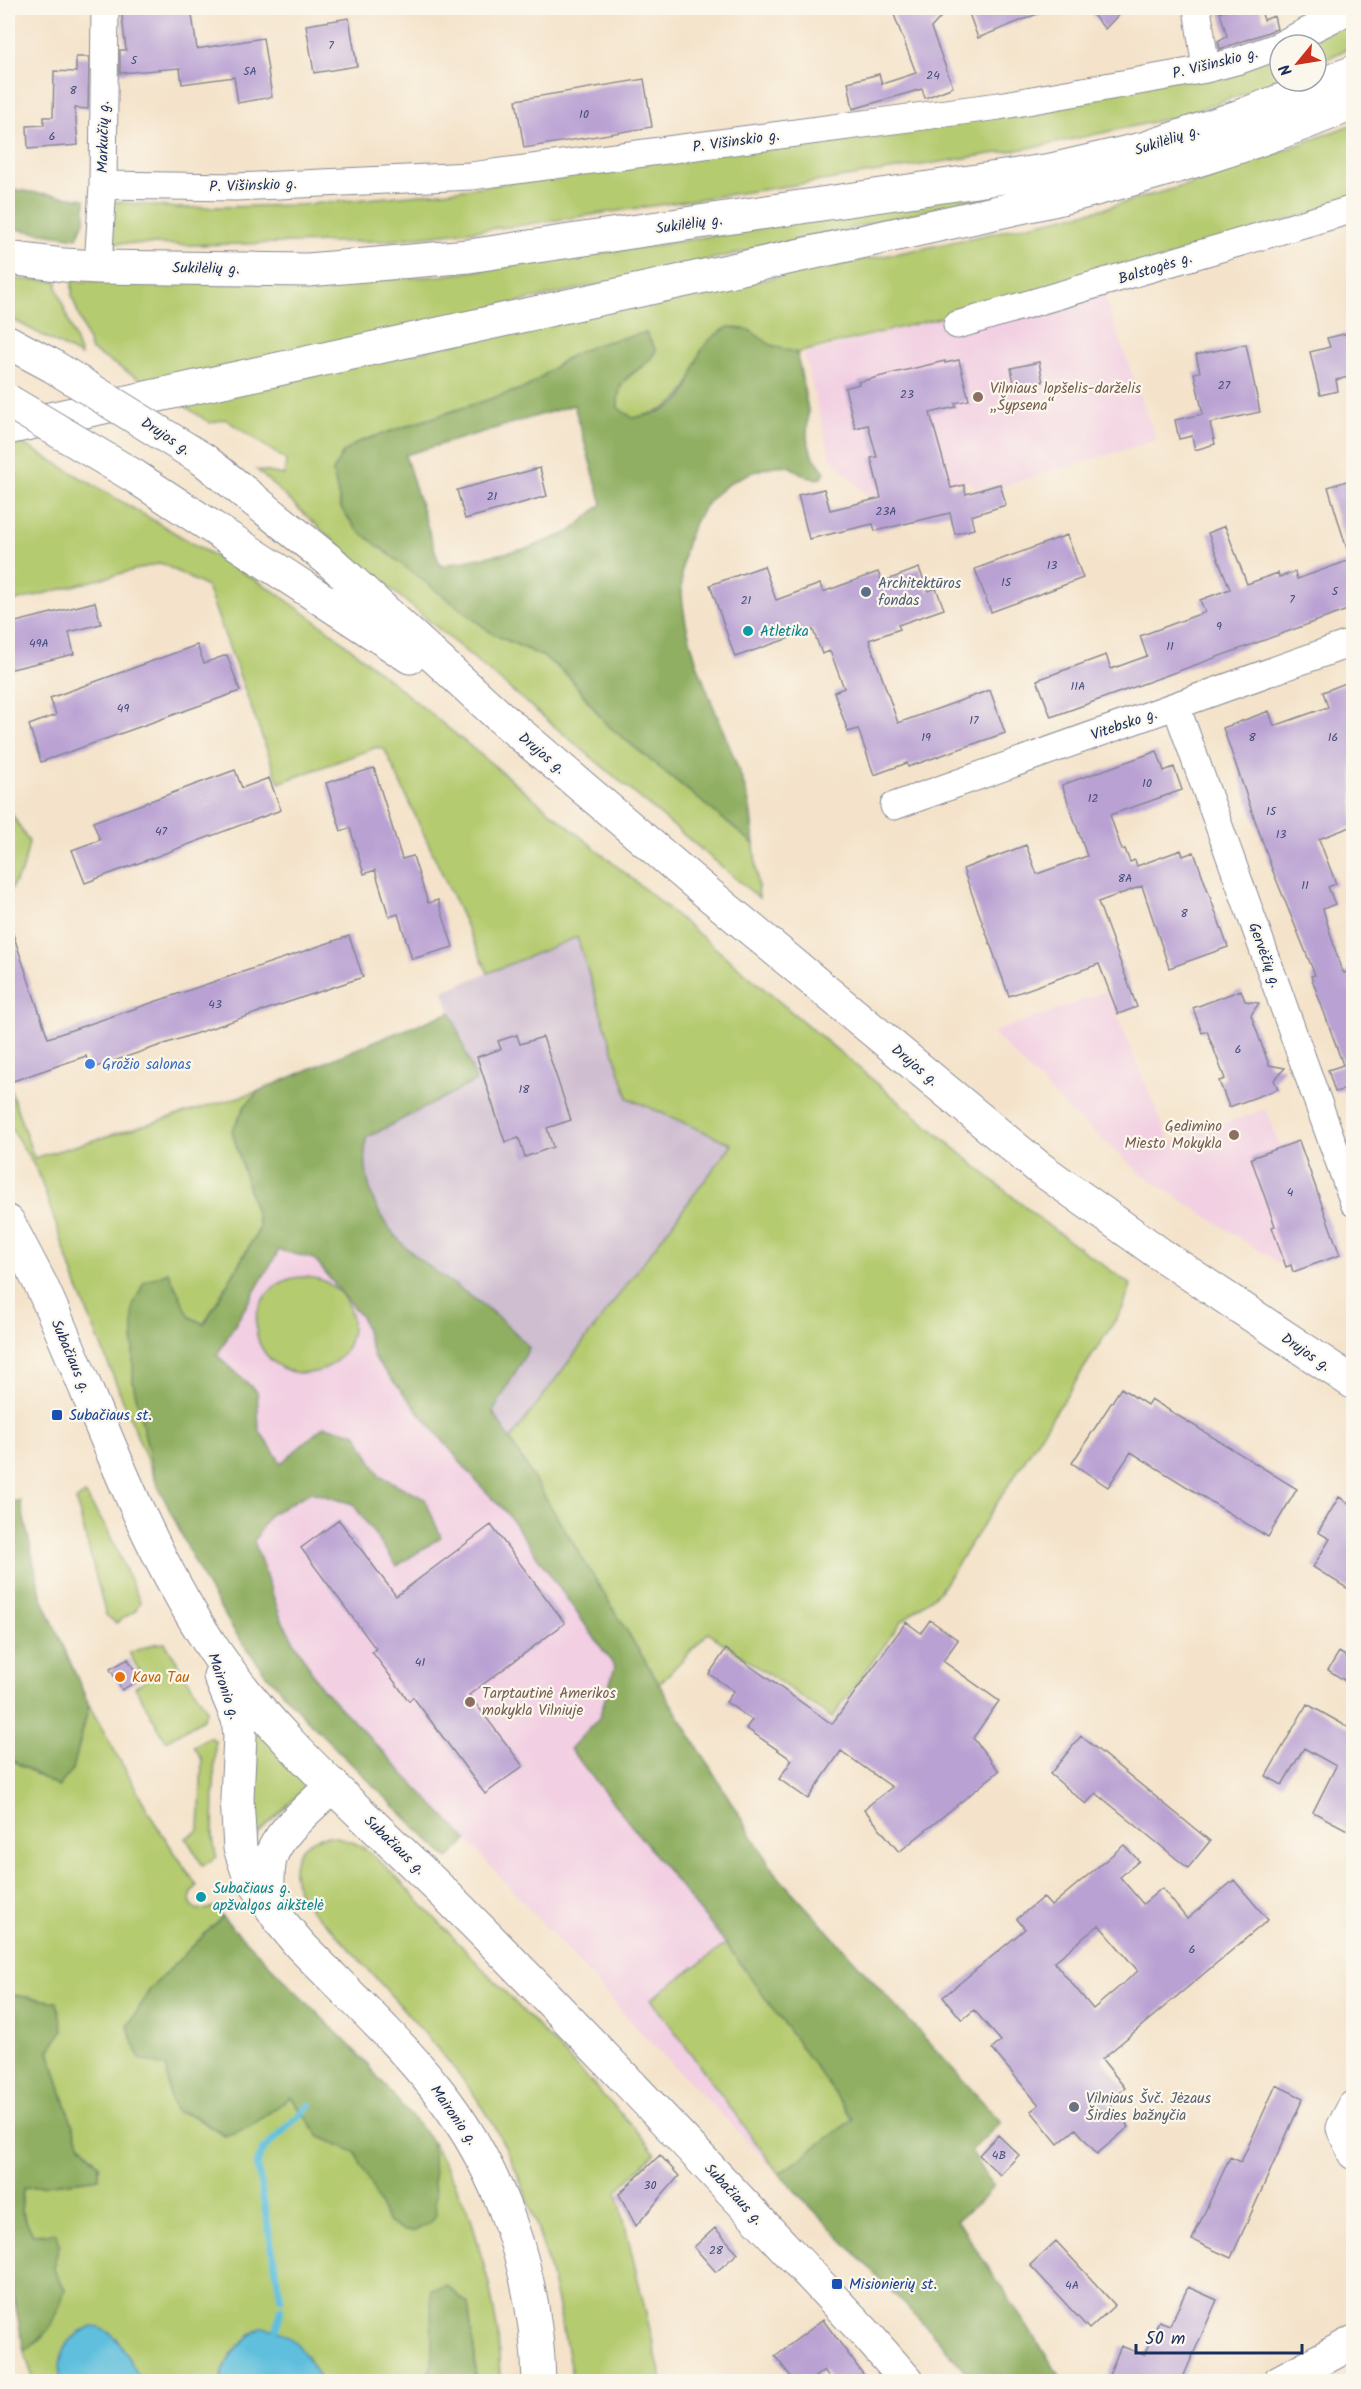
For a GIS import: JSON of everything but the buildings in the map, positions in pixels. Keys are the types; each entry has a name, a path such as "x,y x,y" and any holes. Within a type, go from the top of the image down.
{"main road":[{"name":"Sukilėlių g.","path":"8,258 98,267 308,270 469,256 1051,170 1146,148 1246,114 1353,72"},
{"path":"8,428 1053,200 1150,176 1231,150 1353,103"},
{"name":"Drujos g.","path":"8,342 51,365 204,460 330,561 499,716 694,882 1038,1167 1160,1254 1353,1383"},
{"name":"Drujos g.","path":"8,400 134,476 499,716"},
{"name":"Subačiaus g.","path":"8,1222 43,1290 161,1558 209,1643 256,1703 333,1785 464,1912 549,1999 867,2335 908,2382"},
{"name":"Maironio g.","path":"209,1643 238,1719 240,1736 237,1807 240,1848 248,1872 281,1922 300,1945 434,2086 480,2153 512,2227 524,2272 539,2382"},
{"path":"268,1901 270,1859 277,1844 333,1785"},
{"path":"1353,2107 1343,2128 1353,2153"},
{"path":"1279,2382 1353,2342"}],"street":[{"name":"Markučių g.","path":"98,267 103,185 105,8"},
{"path":"1197,8 1206,69"},
{"name":"P. Višinskio g.","path":"103,185 236,187 471,176 999,106 1206,69 1240,60 1276,47 1353,8"},
{"name":"Balstogės g.","path":"957,325 1353,208"},
{"name":"Vitebsko g.","path":"894,806 1353,642"},
{"name":"Gervėčių g.","path":"1176,706 1353,1203"}],"shaded area":[{"name":"Vilniaus lopšelis-darželis „Šypsena“","path":"1098,279 1156,440 1001,487 999,482 974,489 971,481 868,497 830,456 804,354"},
{"path":"577,937 628,1097 732,1144 510,1440 492,1412 416,1258 389,1231 370,1191 364,1166 366,1138 476,1081 443,991"},
{"name":"Gedimino Miesto Mokykla","path":"1107,991 1170,1143 1266,1109 1280,1147 1299,1141 1340,1255 1293,1272 1291,1266 1289,1270 1142,1174 1075,1116 992,1033"},
{"name":"Tarptautinė Amerikos mokykla Vilniuje","path":"279,1250 314,1259 362,1318 374,1358 478,1483 506,1512 615,1667 599,1718 570,1750 726,1944 854,2119 779,2174 636,2027 467,1840 320,1686 281,1619 254,1541 269,1515 310,1492 353,1504 397,1566 441,1536 425,1499 380,1476 356,1433 324,1426 281,1464 259,1430 257,1392 217,1354"}],"green space":[{"path":"1353,15 1353,46 1328,58 1328,33 1316,33"},
{"path":"1268,53 1268,85 1176,117 1041,146 515,226 384,241 188,245 112,243 110,201 178,208 300,205 443,192 593,170"},
{"path":"1353,124 1353,200 1098,279 797,353 770,345 749,330 701,352 691,379 679,398 661,410 633,418 618,408 620,389 627,379 648,362 656,350 646,333 616,340 587,348 569,357 527,387 358,442 342,454 333,471 341,508 493,634 544,657 569,677 606,724 754,844 759,898 328,536 257,470 284,475 286,460 225,419 210,423 183,405 583,315 930,247 1102,209 1208,179"},
{"path":"1177,155 149,385 91,350 72,296 72,281 361,281 440,276 670,243"},
{"path":"8,189 85,199 85,219 77,238 8,228"},
{"path":"8,279 57,281 57,288 81,356 8,317"},
{"path":"729,327 749,330 771,345 797,353 808,410 807,438 812,455 825,472 821,478 816,479 788,466 781,466 739,478 723,488 703,509 685,550 682,585 686,621 695,657 747,795 754,844 606,724 569,676 544,657 493,634 356,529 341,508 333,471 342,454 358,442 527,387 578,352 606,342 646,333 656,350 648,361 623,383 619,393 618,408 633,418 662,411 677,402 686,391 701,351 717,334","holes":["574,405 602,504 570,532 529,548 440,566 405,455"]},
{"path":"18,441 269,588 327,629 641,886 1038,1218 1131,1285 1123,1308 940,1591 901,1622 832,1718 708,1633 659,1684 510,1440 732,1144 628,1098 577,937 488,973 385,750 377,747 279,783 207,587 161,563 8,603 8,443"},
{"path":"8,808 29,842 23,869 8,894"},
{"path":"451,1012 476,1081 366,1138 367,1178 378,1211 397,1237 420,1260 504,1322 529,1348 493,1412 774,1872 1001,2122 971,2151 993,2186 985,2197 957,2220 1063,2381 974,2381 930,2331 779,2174 853,2119 726,1944 570,1749 599,1718 615,1667 506,1512 478,1483 374,1358 362,1318 314,1259 279,1250 217,1355 257,1392 259,1430 281,1463 324,1426 356,1433 380,1476 425,1499 441,1537 397,1566 353,1504 311,1492 269,1515 254,1541 281,1619 320,1686 467,1840 448,1859 304,1717 265,1673 235,1632 205,1583 155,1480 133,1382 133,1306 144,1282 168,1272 190,1317 204,1324 260,1228 232,1131 245,1106 259,1091 375,1041"},
{"path":"8,1083 34,1158 259,1091 245,1106 232,1131 260,1227 204,1324 190,1318 168,1272 133,1382 155,1480 77,1286 38,1172 8,1123"},
{"path":"304,1277 322,1281 338,1291 348,1307 352,1325 348,1343 338,1359 322,1369 304,1373 286,1369 270,1359 260,1343 256,1325 260,1307 270,1291 286,1281"},
{"path":"85,1494 108,1531 140,1602 135,1611 116,1623 106,1615 76,1500"},
{"path":"20,1500 41,1595 89,1705 73,1769 58,1787 8,1758 8,1504"},
{"path":"165,1643 207,1710 203,1719 166,1741 135,1687 145,1681 129,1653 154,1644"},
{"path":"89,1705 155,1823 197,1886 191,1898 192,1906 201,1910 214,1907 222,1917 150,1989 128,2026 140,2059 167,2067 169,2095 176,2112 193,2116 224,2136 249,2127 291,2097 320,2137 355,2151 388,2221 433,2170 432,2141 470,2214 489,2284 498,2333 500,2381 475,2381 475,2358 468,2304 432,2365 428,2381 321,2381 307,2356 262,2327 230,2355 221,2381 141,2381 117,2338 70,2340 62,2360 60,2381 34,2381 24,2351 42,2338 65,2290 53,2268 55,2233 33,2235 21,2211 23,2188 99,2178 99,2165 79,2142 49,2051 63,2030 8,1994 8,1758 58,1787 73,1769"},
{"path":"257,1733 268,1739 306,1779 305,1788 257,1835 252,1848 251,1734"},
{"path":"208,1737 215,1740 213,1837 216,1857 203,1866 186,1838 199,1830 202,1760 194,1746"},
{"path":"326,1836 355,1843 391,1872 639,2133 655,2153 617,2191 662,2381 573,2381 555,2291 539,2232 518,2175 493,2123 471,2090 442,2054 333,1931 310,1909 300,1895 294,1875 296,1857 307,1844"},
{"path":"222,1917 358,2054 432,2141 436,2215 428,2224 415,2231 403,2231 388,2222 355,2152 320,2137 291,2097 249,2127 225,2136 194,2116 176,2112 169,2095 167,2067 140,2059 128,2027 150,1989"},
{"path":"726,1944 854,2119 779,2174 651,1999"},
{"path":"8,1994 57,2002 63,2030 49,2051 79,2142 99,2165 99,2178 23,2188 21,2211 33,2235 56,2233 60,2243 53,2268 65,2290 52,2325 24,2351 8,2265"},
{"path":"446,2285 468,2304 475,2358 475,2381 428,2381 432,2364 431,2289"}],"water":[{"path":"93,2326 103,2329 117,2340 141,2381 60,2381 62,2354 66,2347 76,2335"},
{"path":"262,2327 283,2333 298,2345 321,2381 221,2381 230,2356 247,2338"}],"waterway":[{"path":"281,2299 257,2164 263,2150 310,2105"},
{"path":"277,2328 281,2309"}],"place":[{"name":"Vilniaus lopšelis-darželis „Šypsena“","path":"978,397"},
{"name":"Architektūros fondas","path":"866,592"},
{"name":"Atletika","path":"748,631"},
{"name":"Grožio salonas","path":"90,1064"},
{"name":"Gedimino Miesto Mokykla","path":"1234,1135"},
{"name":"Subačiaus st.","path":"57,1415"},
{"name":"Kava Tau","path":"120,1677"},
{"name":"Tarptautinė Amerikos mokykla Vilniuje","path":"470,1702"},
{"name":"Subačiaus g. apžvalgos aikštelė","path":"201,1897"},
{"name":"Vilniaus Švč. Jėzaus Širdies bažnyčia","path":"1074,2107"},
{"name":"Misionierių st.","path":"837,2284"}]}
